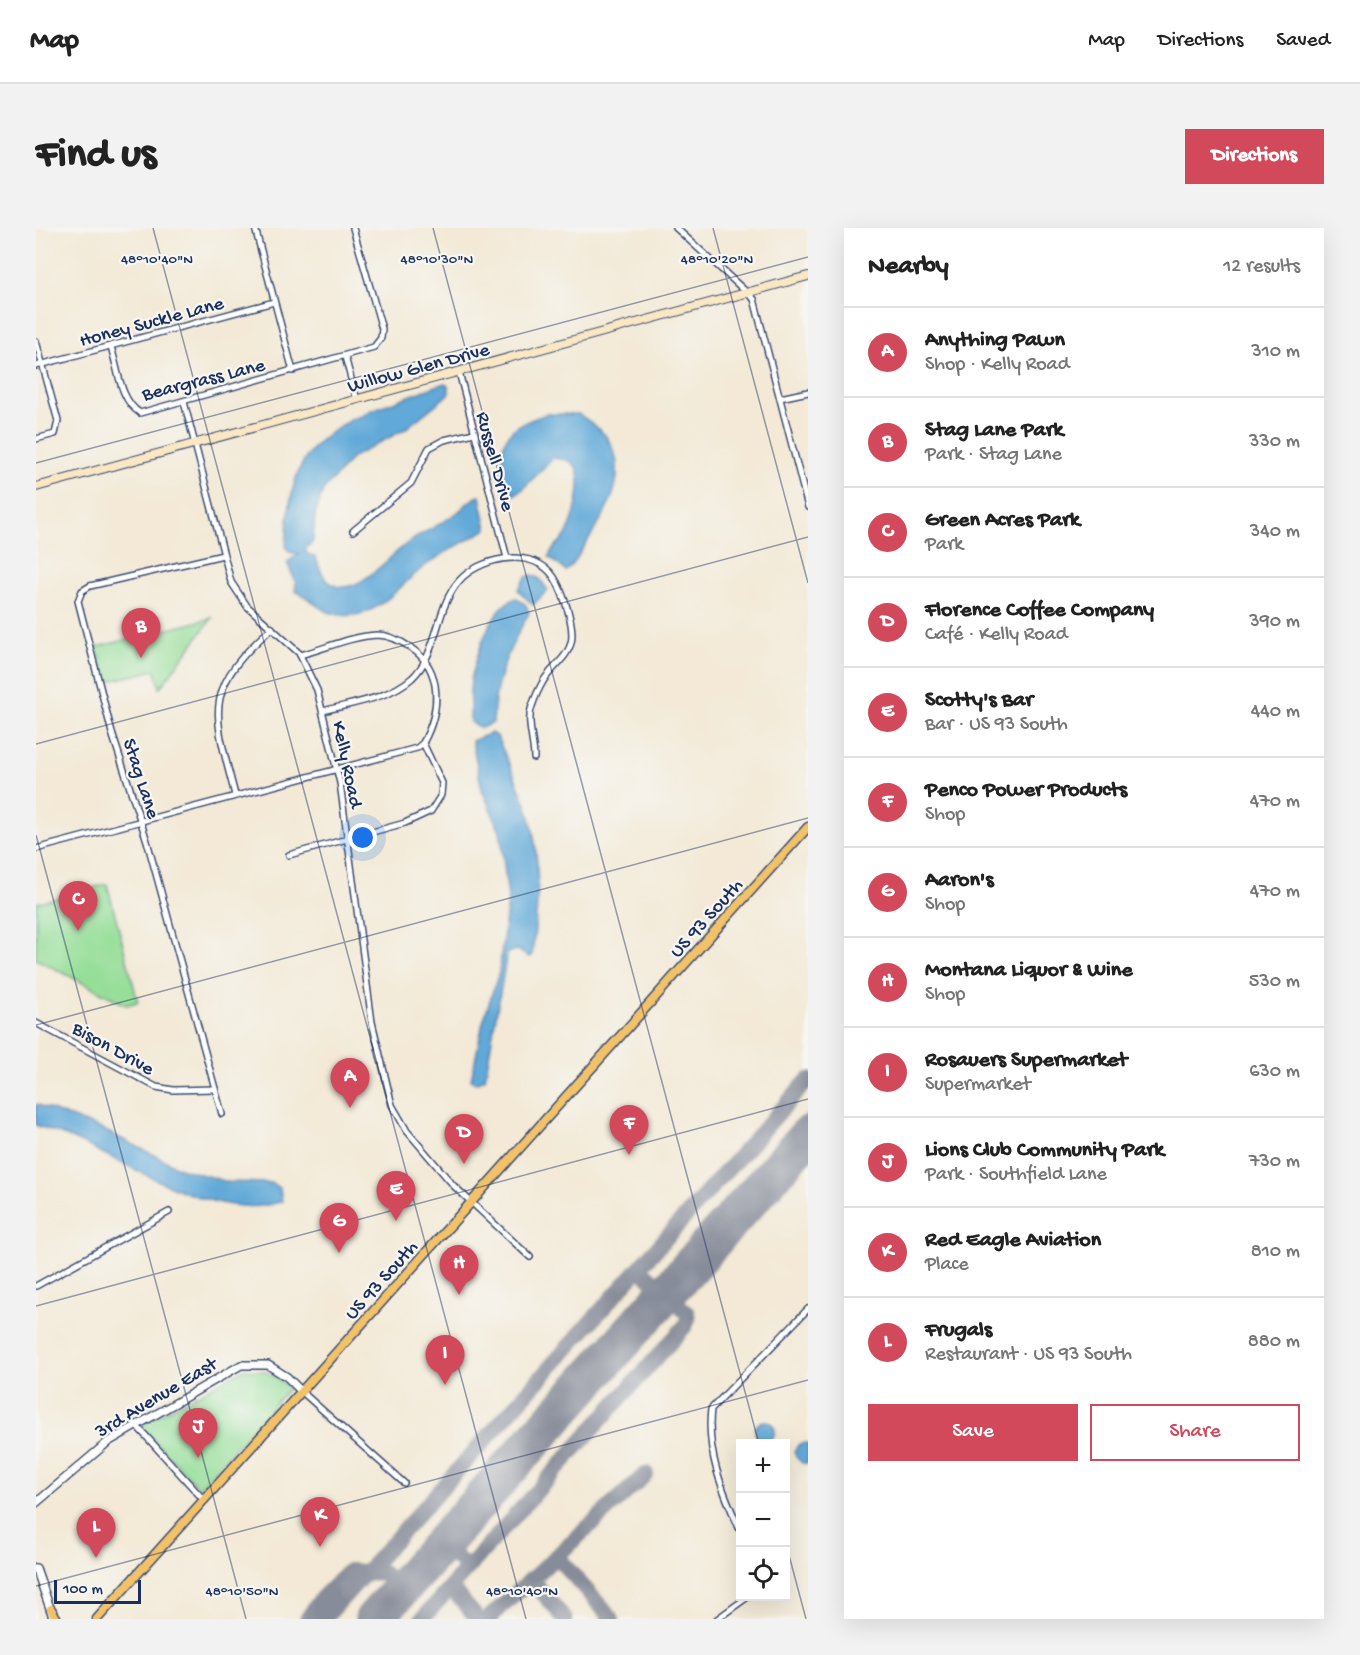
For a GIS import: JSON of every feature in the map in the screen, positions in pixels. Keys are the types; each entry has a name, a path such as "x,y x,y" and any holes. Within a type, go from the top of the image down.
{"main road":[{"name":"Willow Glen Drive","path":"36,487 808,276"},
{"name":"US 93 South","path":"96,1619 808,827"},
{"path":"51,1609 55,1619"}],"street":[{"path":"255,228 293,371"},
{"name":"Beargrass Lane","path":"111,347 131,407 140,413 374,347 382,335 353,228"},
{"path":"676,228 749,292 756,305 808,507"},
{"name":"Honey Suckle Lane","path":"39,366 274,302"},
{"path":"36,341 39,366 58,421 55,434 36,438"},
{"path":"345,357 357,400"},
{"name":"Russell Drive","path":"459,372 507,558"},
{"path":"780,398 808,392"},
{"name":"Kelly Road","path":"183,402 231,582 241,598 300,655 310,670 323,711 348,838 372,1022 388,1095 407,1131 470,1203 530,1257"},
{"path":"353,531 411,483 429,448 444,440 474,433"},
{"name":"Stag Lane","path":"222,1114 141,821 112,733 79,607 79,595 90,586 223,555"},
{"path":"323,711 392,692 414,677 426,660 448,598 456,584 472,570 507,558 537,563 549,570 561,589 572,635 568,653 543,682 531,710 534,758"},
{"path":"235,795 217,722 218,700 234,670 272,628"},
{"path":"36,849 417,747 423,743 432,724 436,705 434,681 426,660 400,641 379,635 300,655"},
{"path":"289,855 419,818 435,806 441,795 442,783 423,743"},
{"name":"Bison Drive","path":"36,1023 156,1087 173,1090 215,1089"},
{"path":"36,1286 169,1212"},
{"path":"736,1517 712,1456 709,1427 711,1409 808,1309"},
{"name":"3rd Avenue East","path":"36,1503 83,1462 135,1424 232,1369 248,1364 276,1369 301,1390"},
{"path":"301,1390 404,1483"},
{"path":"135,1424 204,1499"},
{"path":"36,1568 51,1609"},
{"path":"717,1619 742,1601"}],"green space":[{"path":"212,618 160,688 155,670 106,682 97,647"},
{"path":"107,884 138,1002 126,1005 36,959 36,903"},
{"path":"244,1369 266,1371 289,1388 199,1488 140,1425"}],"water":[{"path":"444,383 449,386 449,394 405,429 353,457 323,491 315,514 313,542 306,548 306,553 315,557 325,578 335,585 345,587 356,584 367,577 406,544 480,496 487,529 428,564 375,608 350,616 324,610 295,591 296,584 287,562 299,554 289,552 286,547 290,500 299,470 316,444 346,422"},
{"path":"546,414 579,414 601,431 615,454 617,470 610,503 574,563 566,571 549,557 552,550 566,535 573,519 579,486 576,468 569,461 553,458 523,489 512,496 505,492 502,476 502,449 509,434 522,424"},
{"path":"532,575 539,578 548,590 533,605 518,590 526,577"},
{"path":"517,598 526,605 529,613 499,679 493,723 481,728 470,722 470,686 475,665 482,642 493,619 508,602"},
{"path":"491,733 497,736 529,813 536,848 537,902 532,955 529,957 517,950 507,953 485,1079 475,1083 471,1080 483,1022 499,972 508,899 500,831 482,790 472,741"},
{"path":"36,1104 104,1130 180,1168 228,1182 272,1183 280,1189 282,1201 258,1206 231,1205 204,1199 176,1188 75,1140 36,1125"},
{"path":"761,1421 769,1421 775,1427 775,1435 771,1439 759,1439 755,1435 755,1427"},
{"path":"808,1443 808,1463 802,1463 794,1451 799,1444"}],"taxiway":[{"path":"324,1619 808,1080"},
{"path":"422,1619 685,1326 688,1319 687,1313 640,1269"},
{"path":"488,1619 646,1474"},
{"path":"442,1543 467,1568"},
{"path":"556,1556 612,1619"},
{"path":"376,1567 401,1589"},
{"path":"307,1619 321,1599 349,1571 383,1573"},
{"path":"531,1579 565,1619"},
{"path":"450,1587 478,1619"}],"runway":[{"path":"374,1619 808,1135"}],"place":[{"name":"Stag Lane Park","path":"141,658"},
{"name":"Green Acres Park","path":"78,931"},
{"name":"Anything Pawn","path":"350,1108"},
{"name":"Penco Power Products","path":"629,1155"},
{"name":"Florence Coffee Company","path":"464,1164"},
{"name":"Scotty's Bar","path":"396,1221"},
{"name":"Aaron's","path":"339,1253"},
{"name":"Montana Liquor & Wine","path":"459,1295"},
{"name":"Rosauers Supermarket","path":"445,1385"},
{"name":"Lions Club Community Park","path":"198,1458"},
{"name":"Red Eagle Aviation","path":"320,1547"},
{"name":"Frugals","path":"96,1558"}]}
